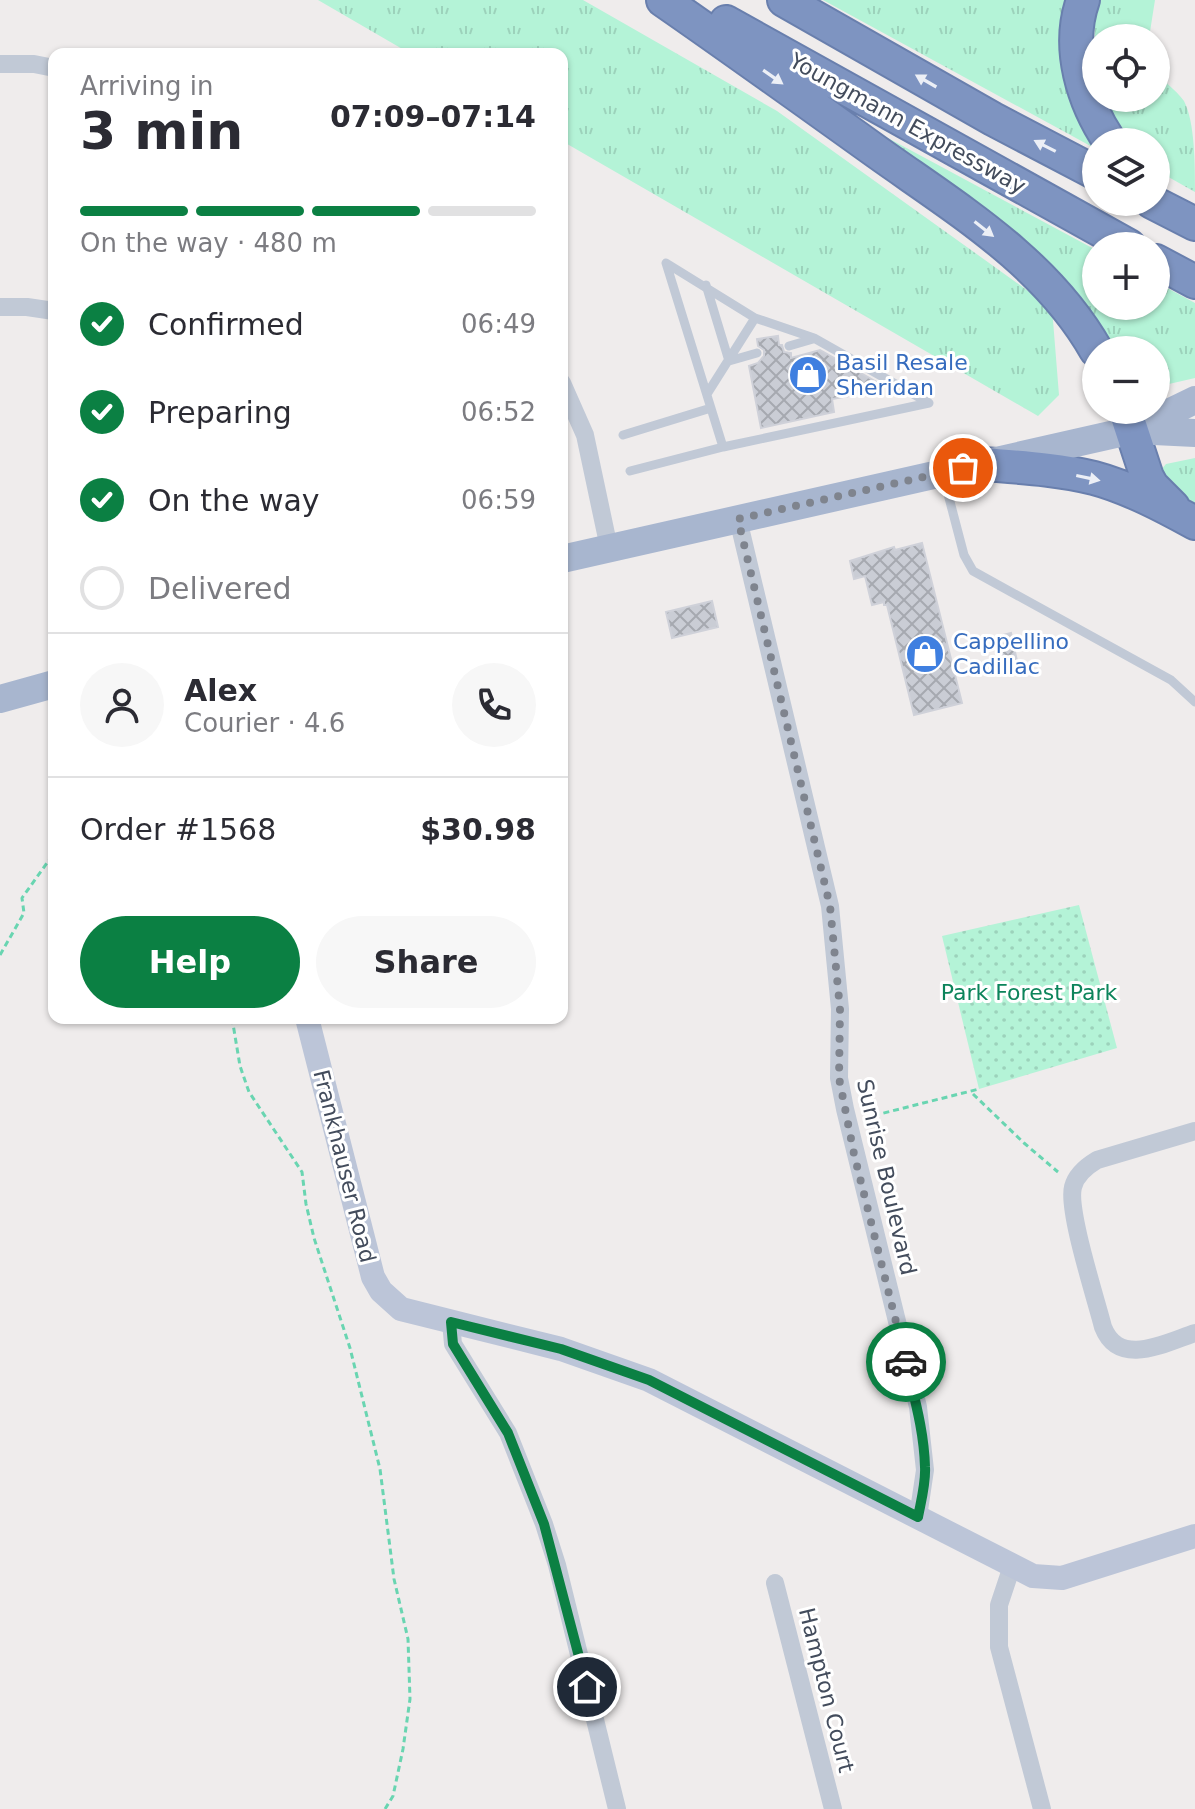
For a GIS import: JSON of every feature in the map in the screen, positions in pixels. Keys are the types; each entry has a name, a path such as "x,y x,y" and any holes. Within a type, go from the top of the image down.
{"highway":[{"path":"663,0 964,212 1048,284 1088,336"},
{"name":"Youngmann Expressway","path":"686,0 1104,232"},
{"name":"Youngmann Expressway","path":"784,0 993,119 1082,166"},
{"path":"1083,0 1078,12 1076,44 1080,75 1086,100 1102,128"},
{"path":"1170,192 1195,208"},
{"path":"1170,211 1195,224"},
{"path":"1170,269 1195,282"},
{"path":"1130,424 1152,486 1188,519"},
{"path":"983,464 1091,477 1188,519"}],"main road":[{"path":"1170,408 1195,400"},
{"path":"568,558 983,464 1116,424"},
{"path":"1149,424 1195,433"},
{"path":"0,699 48,686"}],"street":[{"path":"0,64 48,67"},
{"path":"0,307 48,310"},
{"path":"568,397 585,435 609,548"},
{"name":"Sunrise Boulevard","path":"738,519 830,906 840,1009 839,1078 923,1439 925,1470 918,1517"},
{"name":"Frankhauser Road","path":"309,1024 375,1282 385,1296 401,1309 561,1349 649,1380 1038,1578 1058,1579 1195,1536"},
{"path":"1195,1131 1097,1160 1086,1167 1076,1180 1071,1202 1103,1327 1111,1342 1119,1348 1140,1351 1195,1333"},
{"path":"451,1322 453,1344 508,1433 544,1524 617,1809"},
{"path":"1012,1566 999,1605 999,1647 1042,1809"},
{"name":"Hampton Court","path":"775,1583 833,1809"}],"lane":[{"path":"630,471 723,447 929,403 814,338 755,318 666,263 723,447"},
{"path":"706,285 729,361"},
{"path":"707,394 755,318"},
{"path":"789,346 814,338"},
{"path":"729,361 757,353"},
{"path":"623,435 711,408"},
{"path":"943,473 964,555 973,571 1171,680 1195,702"}],"path":[{"path":"0,955 24,913 22,898 48,861"},
{"path":"233,1024 240,1066 249,1092 302,1172 314,1238 350,1348 380,1469 394,1579 408,1639 410,1699 393,1796 385,1809"},
{"path":"864,1118 979,1089"},
{"path":"972,1093 1058,1172"}],"green space":[{"path":"318,0 583,0 777,111 1052,308 1059,395 1038,416 568,144 568,48 401,48"},
{"path":"823,0 1065,0 1060,40 1066,87 1086,128 1082,128 1082,141"},
{"path":"1098,0 1155,0 1151,24 1094,24 1094,10"},
{"path":"1170,86 1188,110 1194,144 1195,192 1170,178 1170,128 1118,128 1110,112 1170,112"},
{"path":"834,109 1082,242 1082,300 1043,259"},
{"path":"1170,290 1195,303 1195,378 1170,384 1170,336 1107,336 1097,320 1170,320"},
{"path":"1195,458 1195,507 1156,476 1166,464"},
{"name":"Park Forest Park","path":"1079,905 1117,1048 979,1089 942,936"}],"building":[{"name":"Basil Resale Sheridan","path":"778,336 779,345 782,345 784,352 791,353 791,358 820,350 880,384 877,391 832,399 834,412 761,428 749,366 758,363 764,356 757,339"},
{"name":"Cappellino Cadillac","path":"922,543 962,703 914,715 887,605 884,602 872,605 865,576 854,579 850,561 894,547 895,550"},
{"path":"712,601 718,627 672,638 666,612"},
{"path":"1011,633 1017,661 1001,665 995,637"}],"way so far":[{"path":"906,1362 854,1154 839,1078 840,1009 830,906 738,519 963,468"}],"place":[{"name":"Basil Resale Sheridan","path":"808,375"},
{"name":"Cappellino Cadillac","path":"925,654"}],"route":[{"path":"587,1687 557,1565 520,1458 488,1398 462,1362 453,1344 451,1322 593,1358 649,1380 918,1517 925,1470 923,1439 906,1362"}]}
